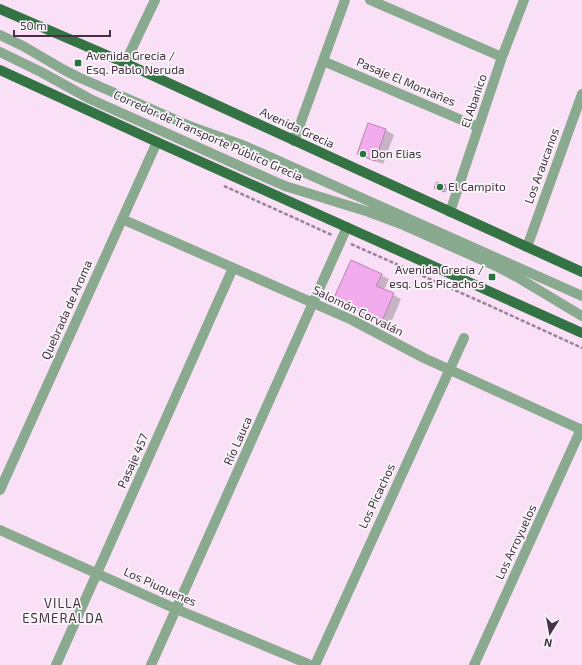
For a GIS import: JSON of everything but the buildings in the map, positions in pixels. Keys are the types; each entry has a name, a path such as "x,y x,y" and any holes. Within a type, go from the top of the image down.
{"main road":[{"name":"Avenida Grecia","path":"0,9 125,63 582,272"},
{"path":"0,70 582,333"}],"street":[{"path":"125,63 155,0"},
{"path":"294,141 345,0"},
{"path":"370,0 502,57"},
{"name":"El Abanico","path":"450,212 502,57 524,0"},
{"name":"Corredor de Transporte Público Grecia","path":"0,35 23,46 78,77 192,127 245,146 582,296"},
{"name":"Corredor de Transporte Público Grecia","path":"0,52 90,98 285,186 390,219 498,267 582,316"},
{"name":"Pasaje El Montañes","path":"323,61 478,127"},
{"name":"Los Araucanos","path":"527,247 582,94"},
{"name":"Quebrada de Aroma","path":"0,490 157,142"},
{"name":"Salomón Corvalán","path":"122,219 352,320 424,358 582,430"},
{"name":"Río Lauca","path":"151,665 314,304 347,227"},
{"name":"Pasaje 457","path":"56,665 233,268"},
{"name":"Los Picachos","path":"314,665 464,338"},
{"name":"Los Arroyuelos","path":"474,665 582,430"},
{"name":"Los Piuquenes","path":"0,530 176,609 311,665"}],"place":[{"name":"Avenida Grecia / Esq. Pablo Neruda","path":"78,63"},
{"name":"Don Elias","path":"363,154"},
{"name":"El Campito","path":"440,187"},
{"name":"Avenida Grecia / esq. Los Picachos","path":"492,277"}],"district":[{"name":"VILLA ESMERALDA","path":"63,610"}]}
